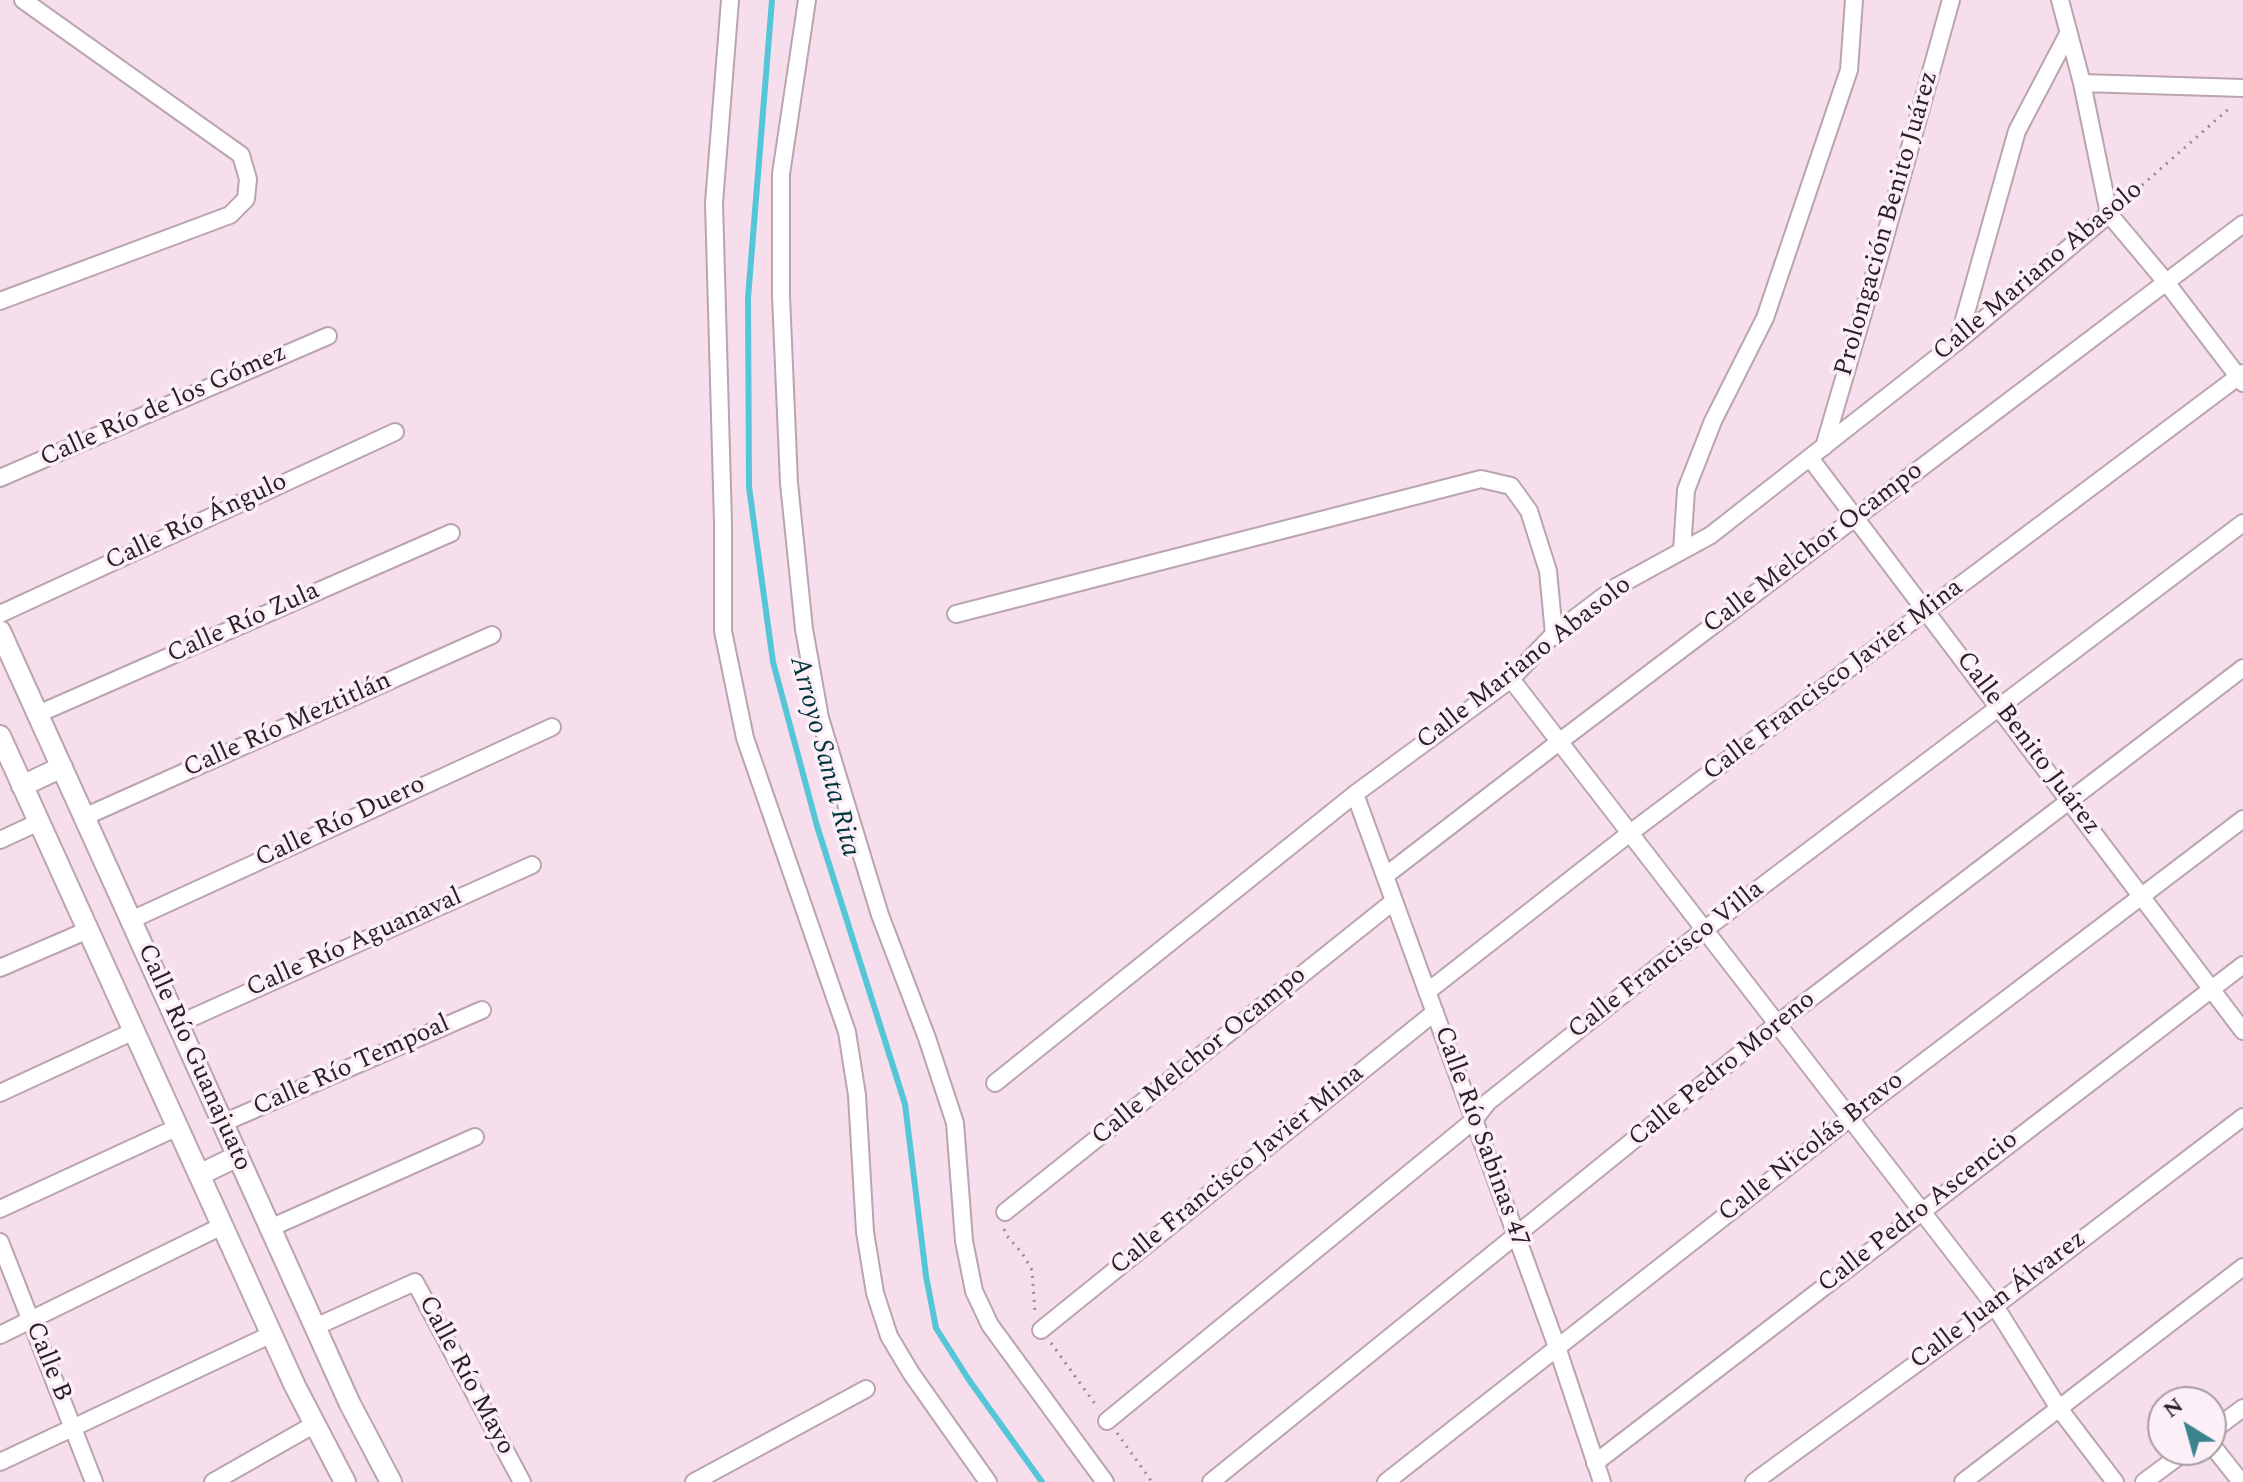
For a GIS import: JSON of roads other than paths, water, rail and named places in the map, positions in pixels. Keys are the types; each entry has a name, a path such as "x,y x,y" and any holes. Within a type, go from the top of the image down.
{"street":[{"path":"0,301 230,215 246,199 248,179 241,155 23,0"},
{"path":"730,0 714,203 723,631 745,738 847,1032 857,1095 865,1232 875,1293 896,1348 988,1482"},
{"path":"807,0 781,174 781,296 789,483 804,629 820,718 880,915 927,1038 955,1123 964,1241 974,1291 990,1325 1105,1482"},
{"path":"1682,551 1686,490 1713,421 1765,318 1849,70 1854,0"},
{"name":"Prolongación Benito Juárez","path":"1817,453 1880,255 1951,0"},
{"path":"2060,0 2082,83 2109,214 2241,378"},
{"path":"1958,341 2017,131 2068,34"},
{"path":"2082,83 2243,88"},
{"name":"Calle Mariano Abasolo","path":"995,1083 1355,794 1511,679 1554,634 1616,587 1711,535 1958,341 2109,214"},
{"name":"Calle Melchor Ocampo","path":"1385,876 2243,224"},
{"name":"Calle Río de los Gómez","path":"0,478 328,336"},
{"name":"Calle Francisco Javier Mina","path":"1427,992 1630,833 2241,378"},
{"name":"Calle Río Ángulo","path":"0,614 395,432"},
{"name":"Calle Benito Juárez","path":"1817,453 1855,518 2243,1031"},
{"path":"956,614 1481,479 1511,486 1529,511 1548,571 1554,634"},
{"name":"Calle Francisco Villa","path":"1107,1421 1473,1121 1488,1102 1704,930 2243,523"},
{"name":"Calle Río Zula","path":"38,714 451,533"},
{"name":"Calle Río Guanajuato","path":"0,631 350,1404 391,1482"},
{"name":"Calle Río Meztitlán","path":"84,817 492,635"},
{"name":"Calle Pedro Moreno","path":"1211,1482 1777,1024 2243,668"},
{"path":"1511,679 1995,1306 2058,1407 2115,1482"},
{"name":"Calle Río Duero","path":"131,920 552,727"},
{"name":"Calle Río Guanajuato","path":"0,736 222,1226 345,1482"},
{"path":"22,786 62,767"},
{"name":"Calle Río Sabinas 47","path":"1355,794 1557,1347 1602,1482"},
{"name":"Calle Nicolás Bravo","path":"1386,1482 1850,1118 2243,819"},
{"path":"0,840 39,822"},
{"name":"Calle Río Aguanaval","path":"178,1024 532,865"},
{"name":"Calle Melchor Ocampo","path":"1005,1212 1394,901"},
{"path":"0,968 88,930"},
{"name":"Calle Pedro Ascencio","path":"1595,1463 2243,965"},
{"name":"Calle Río Tempoal","path":"223,1123 482,1010"},
{"name":"Calle Francisco Javier Mina","path":"1041,1330 1435,1012"},
{"path":"0,1093 134,1031"},
{"name":"Calle Juan Álvarez","path":"1754,1482 1995,1306 2243,1117"},
{"path":"0,1209 178,1127"},
{"path":"270,1228 475,1137"},
{"path":"199,1175 238,1156"},
{"path":"0,1335 222,1226"},
{"name":"Calle B","path":"0,1242 94,1482"},
{"path":"1963,1482 2243,1267"},
{"name":"Calle Río Mayo","path":"315,1327 415,1282 522,1482"},
{"path":"0,1462 272,1334"},
{"path":"694,1482 866,1389"},
{"path":"213,1482 315,1424"},
{"path":"2227,1464 2241,1482"},
{"path":"2144,1482 2166,1466"}],"waterway":[{"name":"Arroyo Santa Rita","path":"772,0 748,298 749,487 773,662 817,826 905,1104 926,1276 936,1328 1042,1482"}]}
